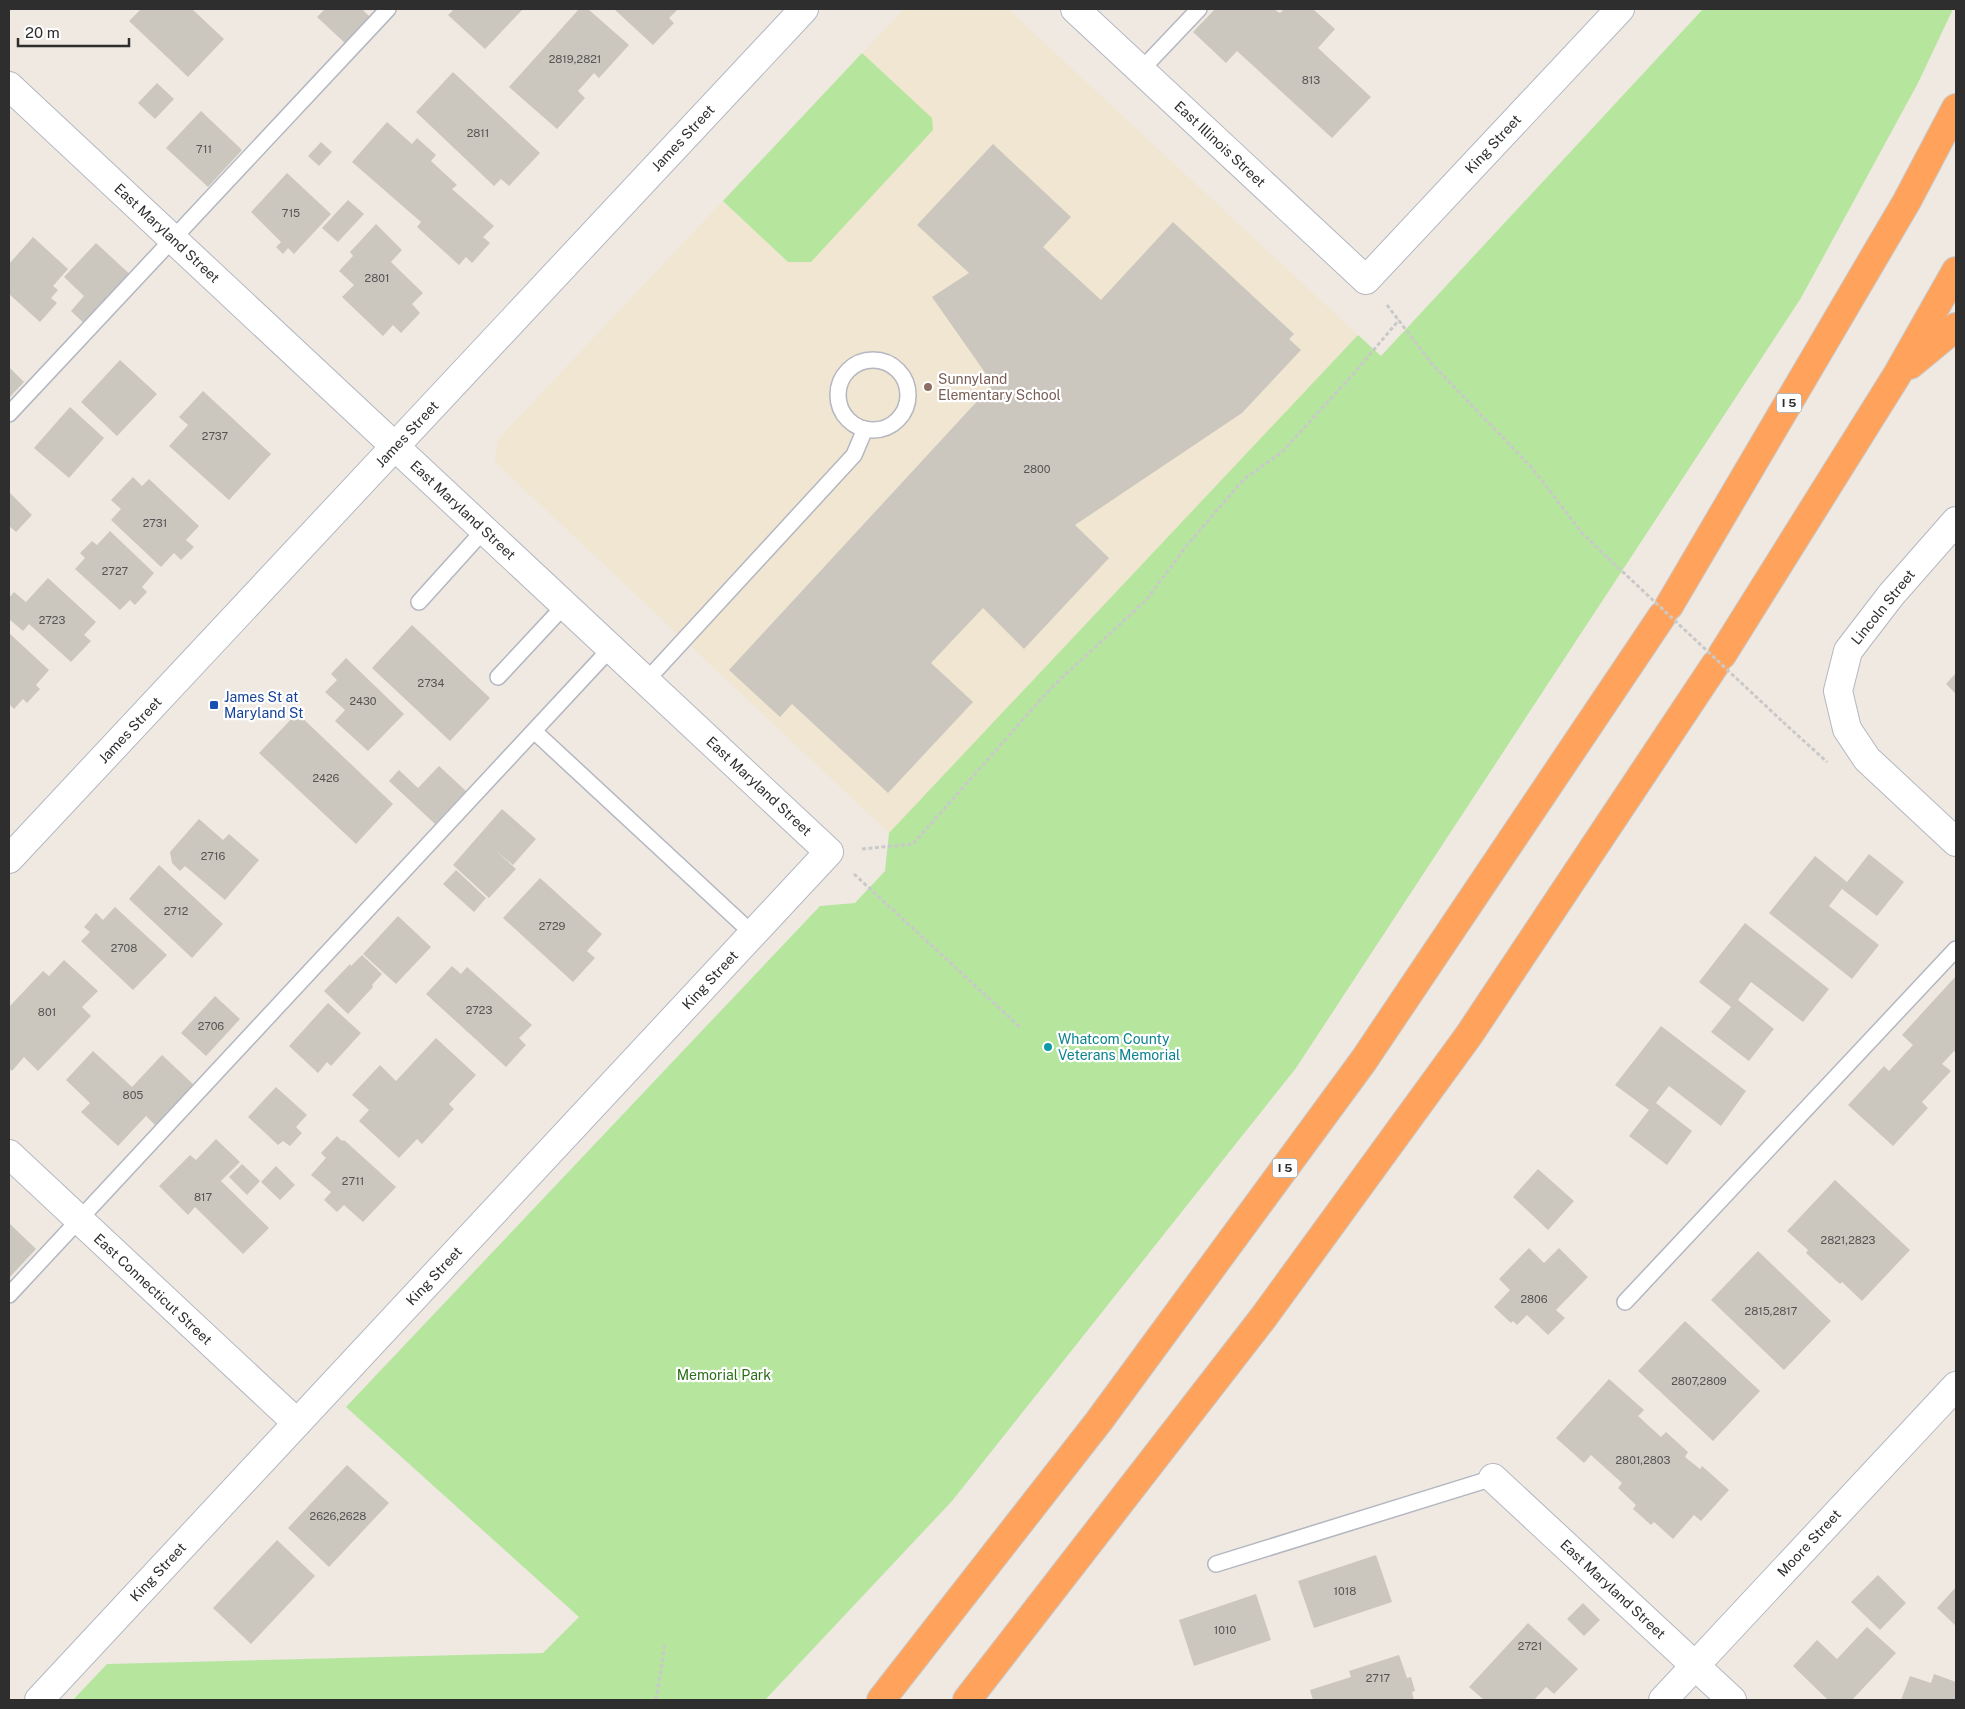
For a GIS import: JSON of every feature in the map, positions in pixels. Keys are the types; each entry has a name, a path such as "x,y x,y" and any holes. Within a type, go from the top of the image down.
{"highway":[{"name":"I 5","path":"881,1700 1099,1421 1364,1060 1666,611 1907,200 1956,108"},
{"path":"967,1700 1263,1318 1469,1036 1718,660 1897,376 1956,271"},
{"path":"1897,376 1956,327"}],"street":[{"name":"James Street","path":"9,859 804,9"},
{"name":"East Illinois Street","path":"1075,9 1366,280"},
{"name":"King Street","path":"1366,280 1620,9"},
{"name":"East Maryland Street","path":"9,86 829,852"},
{"name":"Lincoln Street","path":"1956,521 1891,595 1848,651 1838,691 1847,730 1867,759 1956,842"},
{"name":"King Street","path":"39,1700 829,852"},
{"name":"East Connecticut Street","path":"9,1154 297,1423"},
{"name":"Moore Street","path":"1663,1700 1956,1386"},
{"name":"East Maryland Street","path":"1494,1478 1732,1700"}],"lane":[{"path":"9,414 388,9"},
{"path":"1141,70 1199,9"},
{"path":"861,362 885,362 903,378 907,389 908,401 904,413 886,428 865,429 854,425 843,413 838,398 839,387 843,377 851,368 861,362"},
{"path":"646,681 854,455 865,429"},
{"path":"419,602 484,530"},
{"path":"498,677 565,605"},
{"path":"9,1295 612,648"},
{"path":"534,731 753,934"},
{"path":"1625,1302 1956,949"},
{"path":"1216,1564 1494,1478"}],"path":[{"path":"1366,280 1432,364 1533,469 1582,533 1783,722"},
{"path":"829,852 913,844 1051,688 1146,600 1188,544 1244,479 1282,452 1355,372 1399,320"},
{"path":"829,852 1021,1028"},
{"path":"656,1700 665,1645"}],"shaded area":[{"name":"Sunnyland Elementary School","path":"904,9 1008,9 1358,335 889,833 495,462 498,439"}],"green space":[{"name":"Memorial Park","path":"1703,9 1953,9 1918,83 1801,298 1296,1068 952,1501 765,1700 73,1700 107,1664 543,1653 579,1617 346,1407 820,906 855,903 885,871 889,833 1358,335 1381,356"},
{"path":"862,53 932,118 933,130 811,262 788,262 723,201"}],"building":[{"path":"141,9 192,9 224,39 188,77 129,21"},
{"path":"325,9 362,9 370,17 346,44 317,17"},
{"path":"454,9 523,9 485,49 448,15"},
{"path":"579,9 588,9 629,45 599,78 594,73 578,91 585,98 557,129 509,87"},
{"path":"614,9 678,9 669,18 674,23 653,45"},
{"path":"1215,9 1274,9 1280,13 1284,9 1313,9 1335,29 1318,48 1371,97 1332,138 1237,51 1226,63 1193,32"},
{"path":"453,72 540,153 509,186 501,179 494,186 416,112"},
{"path":"157,83 174,99 155,119 138,103"},
{"path":"201,111 242,150 208,187 166,148"},
{"path":"387,122 412,144 417,138 436,155 431,161 457,185 452,189 494,226 483,237 490,243 472,263 466,257 459,265 417,227 421,222 352,162"},
{"path":"321,142 332,152 319,166 308,156"},
{"path":"993,144 1071,217 1043,247 1101,300 1173,222 1294,334 1289,339 1301,350 1242,413 1075,525 1109,558 1024,649 983,608 931,663 973,702 888,793 792,704 780,717 729,670 993,384 932,297 969,273 917,225"},
{"path":"287,173 331,214 294,254 288,248 283,254 276,247 281,242 251,212"},
{"path":"348,200 364,214 338,242 322,228"},
{"path":"376,224 402,250 391,262 423,293 412,304 420,313 401,333 393,325 383,336 342,297 354,285 339,271 353,256 350,252"},
{"path":"33,237 68,269 53,286 58,290 51,298 57,303 40,322 9,294 9,264"},
{"path":"96,243 134,278 88,327 71,311 84,296 64,277"},
{"path":"120,360 157,394 117,436 81,402"},
{"path":"9,367 24,382 9,398"},
{"path":"203,391 271,454 229,500 169,446 188,425 179,417"},
{"path":"70,407 104,438 69,478 34,448"},
{"path":"133,477 142,486 149,479 199,526 186,540 194,547 181,560 174,553 161,567 111,520 121,509 111,500"},
{"path":"9,492 32,515 16,532 9,526"},
{"path":"110,531 154,573 142,587 147,592 135,605 130,600 120,610 75,569 85,558 80,553 92,541 97,545"},
{"path":"48,578 96,622 84,635 91,641 71,662 29,624 23,631 9,619 9,598 14,592 26,602"},
{"path":"412,625 490,698 450,741 372,668"},
{"path":"9,633 49,670 36,685 40,689 27,703 23,699 14,709 9,704"},
{"path":"346,658 404,714 368,751 335,721 345,710 325,692 337,680 331,674"},
{"path":"1956,673 1956,694 1946,684"},
{"path":"297,713 393,804 356,844 259,753"},
{"path":"439,766 466,791 435,824 389,781 399,770 418,788"},
{"path":"502,809 536,839 513,865 495,850 516,869 489,898 453,865"},
{"path":"199,819 223,840 229,834 259,860 225,900 185,866 180,871 172,863 170,852"},
{"path":"1869,854 1904,882 1877,916 1842,889 1829,906 1879,945 1852,979 1769,913 1815,856 1847,882"},
{"path":"159,865 223,924 192,958 129,899"},
{"path":"456,870 486,898 474,912 443,884"},
{"path":"540,878 602,934 587,951 595,958 573,982 503,918"},
{"path":"115,907 167,955 133,990 81,941 90,932 84,927 96,913 103,920"},
{"path":"398,916 431,947 396,984 363,954"},
{"path":"1745,923 1829,989 1803,1022 1751,982 1738,1000 1774,1029 1749,1061 1711,1032 1731,1007 1699,982"},
{"path":"362,955 382,974 372,985 373,987 348,1014 324,991 350,964 351,966"},
{"path":"64,960 98,991 82,1007 91,1016 38,1071 24,1057 12,1071 9,1068 9,1007 43,971 49,976"},
{"path":"452,966 461,974 467,967 532,1025 519,1038 526,1045 506,1067 426,994"},
{"path":"1956,976 1956,1053 1954,1051 1942,1064 1951,1071 1922,1102 1928,1108 1893,1146 1848,1105 1884,1066 1889,1071 1913,1045 1902,1035"},
{"path":"215,996 240,1019 206,1056 181,1033"},
{"path":"328,1003 361,1033 331,1066 327,1062 318,1073 289,1046"},
{"path":"1661,1026 1746,1091 1721,1126 1669,1086 1656,1103 1692,1131 1667,1165 1629,1136 1649,1110 1615,1085"},
{"path":"436,1038 476,1075 449,1104 454,1109 422,1144 417,1139 399,1158 359,1121 369,1110 352,1095 380,1065 396,1081"},
{"path":"93,1051 132,1087 162,1055 194,1085 156,1126 146,1116 118,1146 81,1112 90,1103 66,1080"},
{"path":"276,1087 307,1115 296,1127 302,1133 290,1146 283,1141 278,1145 248,1117"},
{"path":"337,1136 342,1141 344,1140 396,1187 363,1222 344,1205 337,1212 324,1200 331,1192 311,1175 326,1158 321,1153"},
{"path":"216,1139 240,1162 221,1181 269,1228 243,1254 195,1207 188,1215 159,1186 190,1155 196,1160"},
{"path":"242,1164 260,1181 247,1195 229,1177"},
{"path":"276,1166 295,1185 280,1200 261,1182"},
{"path":"1538,1169 1574,1201 1548,1230 1513,1197"},
{"path":"1835,1180 1910,1250 1862,1301 1806,1253 1808,1250 1787,1231"},
{"path":"9,1223 36,1249 9,1278"},
{"path":"1529,1248 1544,1263 1559,1248 1588,1277 1556,1310 1565,1318 1548,1335 1527,1315 1517,1325 1513,1321 1511,1323 1494,1307 1510,1290 1499,1279"},
{"path":"1758,1251 1831,1321 1784,1370 1711,1300"},
{"path":"1685,1321 1760,1391 1713,1441 1638,1371"},
{"path":"1609,1379 1644,1410 1638,1416 1661,1437 1666,1432 1688,1452 1685,1457 1700,1469 1702,1466 1729,1490 1701,1521 1694,1515 1673,1539 1654,1522 1651,1525 1633,1509 1636,1505 1618,1488 1622,1483 1591,1455 1584,1463 1556,1438"},
{"path":"347,1465 389,1503 329,1567 288,1528"},
{"path":"277,1540 315,1576 251,1644 213,1608"},
{"path":"1376,1555 1392,1602 1314,1628 1298,1581"},
{"path":"1878,1575 1906,1603 1880,1630 1851,1602"},
{"path":"1956,1587 1956,1626 1937,1608"},
{"path":"1256,1594 1271,1640 1194,1666 1179,1620"},
{"path":"1583,1603 1600,1620 1584,1636 1567,1619"},
{"path":"1528,1623 1578,1669 1554,1694 1546,1687 1534,1700 1484,1700 1469,1687"},
{"path":"1867,1627 1896,1653 1852,1700 1828,1700 1793,1666 1817,1640 1837,1659"},
{"path":"1399,1655 1407,1678 1411,1677 1415,1691 1412,1692 1414,1700 1313,1700 1310,1690 1351,1677 1349,1671"},
{"path":"1934,1674 1956,1682 1956,1700 1901,1700 1910,1676 1931,1683"}],"place":[{"name":"Sunnyland Elementary School","path":"928,387"},
{"name":"James St at Maryland St","path":"214,705"},
{"name":"Whatcom County Veterans Memorial","path":"1048,1047"}]}
